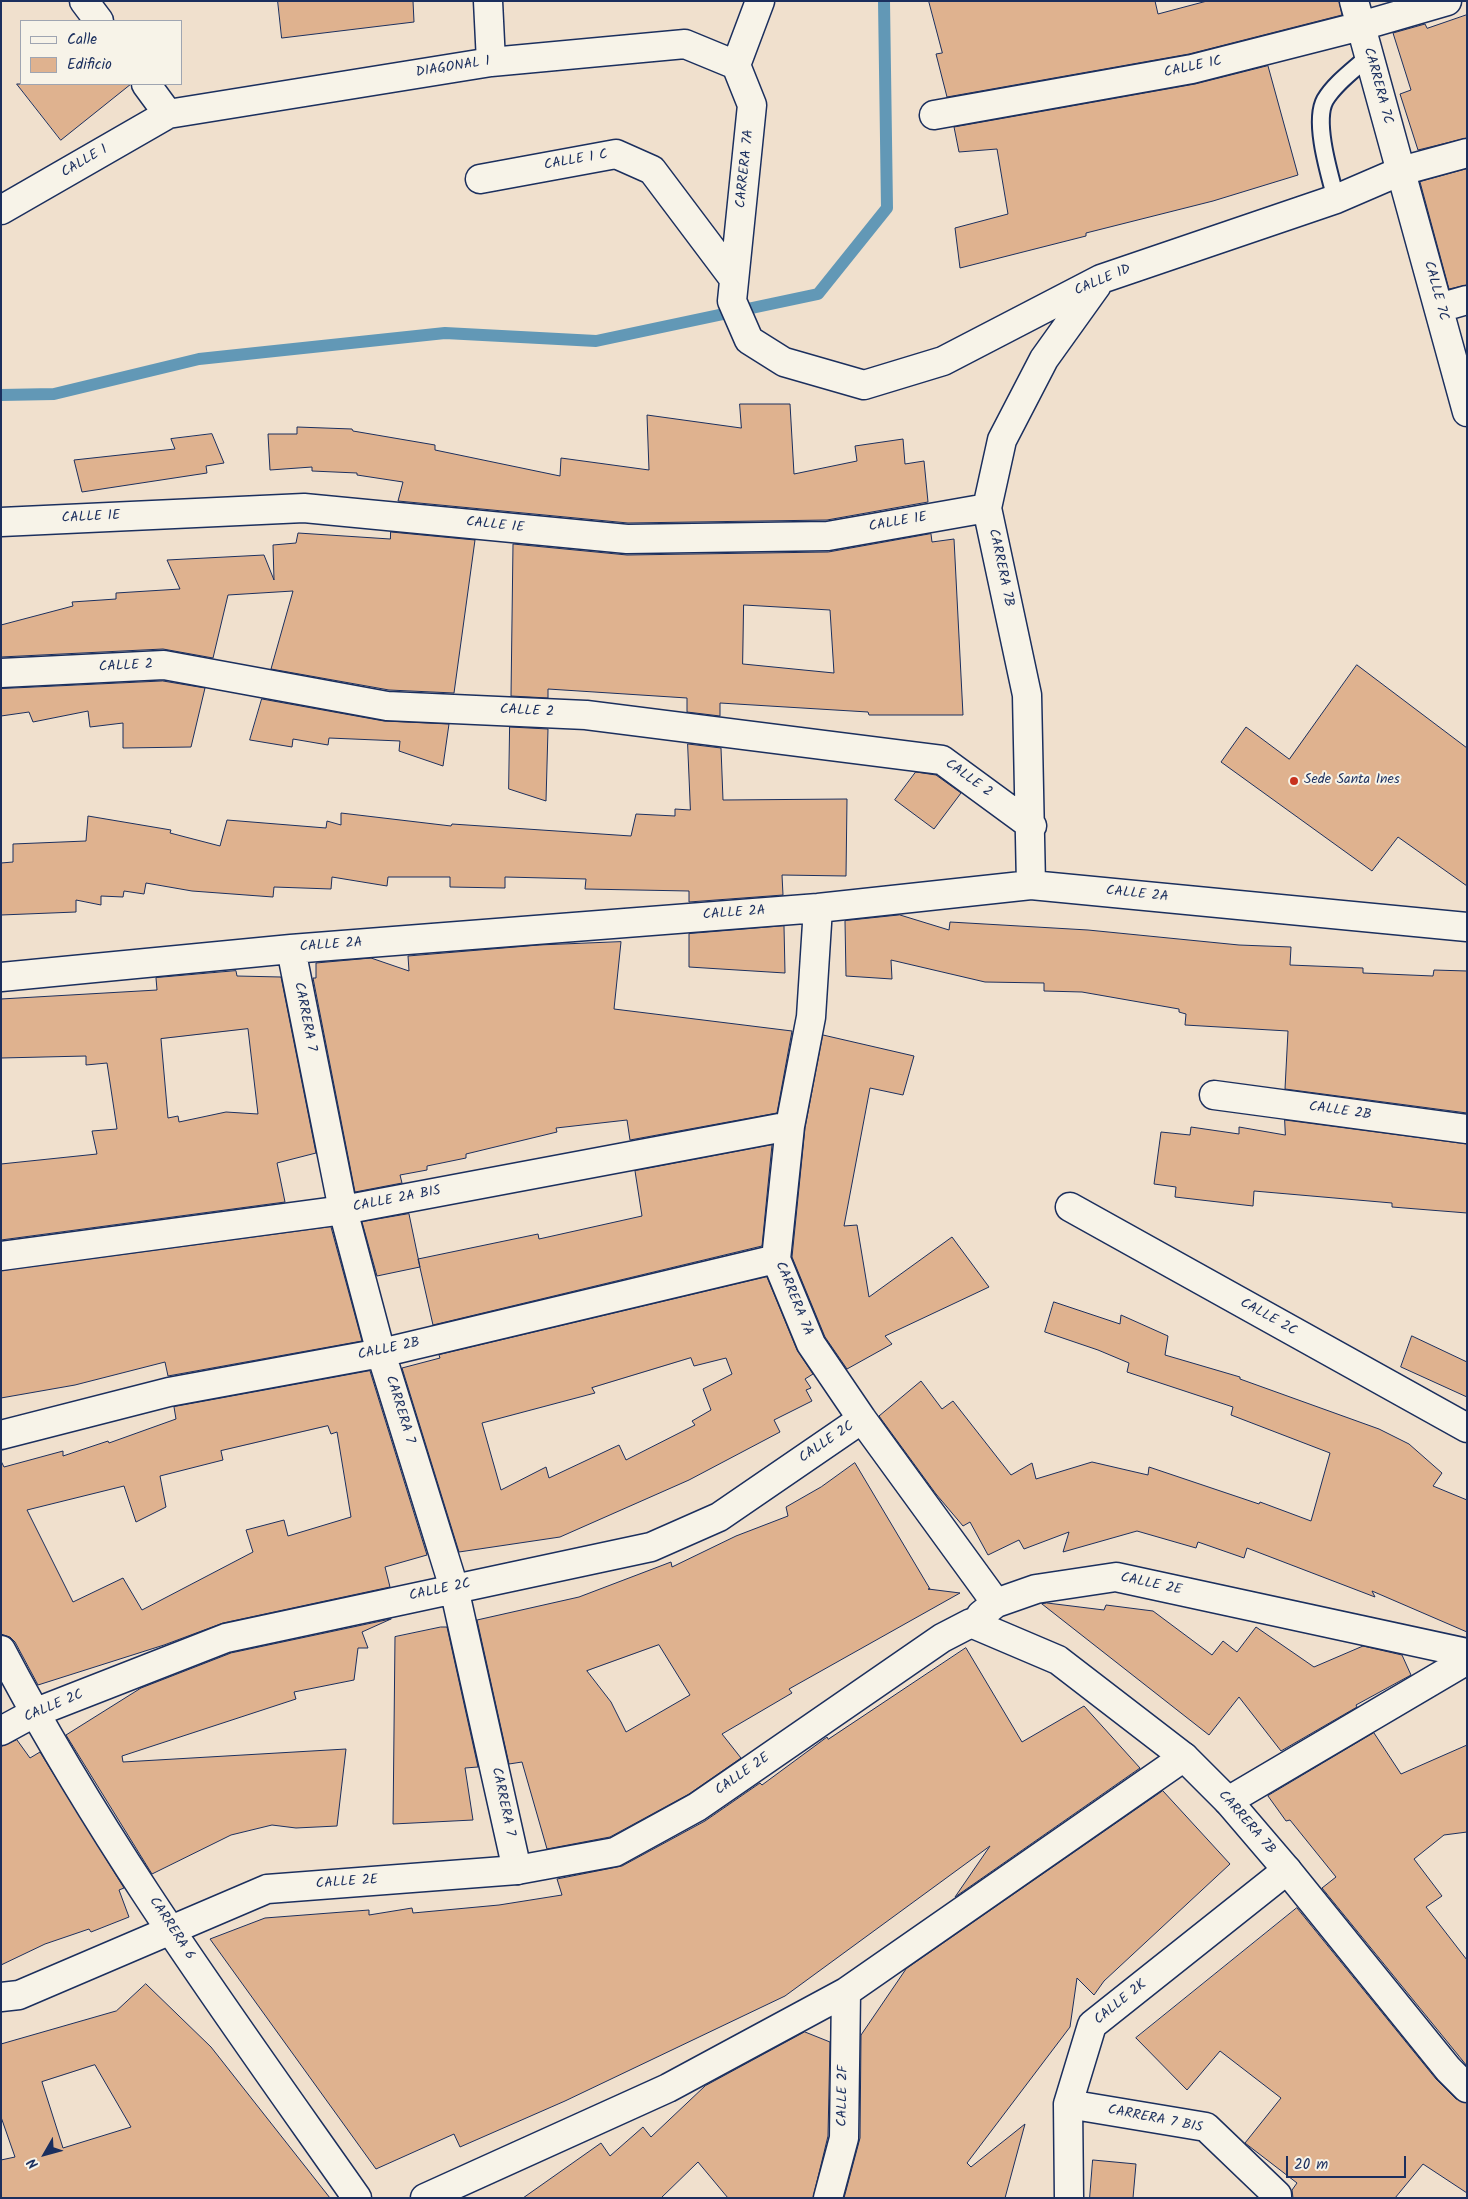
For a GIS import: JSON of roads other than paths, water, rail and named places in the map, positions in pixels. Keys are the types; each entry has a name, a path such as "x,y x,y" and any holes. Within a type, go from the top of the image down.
{"street":[{"path":"84,1 98,20"},
{"path":"488,1 490,62"},
{"path":"736,64 760,1"},
{"name":"CALLE 1C","path":"934,115 1192,69 1357,14 1447,1"},
{"name":"CARRERA 7C","path":"1357,14 1401,171"},
{"name":"DIAGONAL 1","path":"168,114 490,62 685,44 736,64"},
{"name":"CARRERA 7A","path":"736,64 752,105 733,290 749,340"},
{"path":"147,85 168,114"},
{"name":"CALLE 1","path":"1,210 168,114"},
{"name":"CALLE 1D","path":"749,340 784,362 864,385 944,361 1101,279 1336,199 1401,171 1467,153"},
{"name":"CALLE 1 C","path":"480,179 616,154 652,170 733,290"},
{"name":"CALLE 7C","path":"1401,171 1467,412"},
{"name":"CARRERA 7B","path":"1032,885 1032,826 1027,695 987,508 1002,440 1044,359 1101,279"},
{"path":"1440,308 1467,300"},
{"name":"CALLE 1E","path":"1,522 304,508 636,539 828,536 987,508"},
{"name":"CALLE 2","path":"1,673 164,665 387,706 586,715 942,760 1032,826"},
{"name":"CALLE 2A","path":"1,977 291,949 818,908 1032,885 1467,927"},
{"name":"CARRERA 7A","path":"818,908 811,1016 790,1126 776,1259 811,1344 862,1419 996,1603"},
{"name":"CARRERA 7","path":"291,949 343,1210 381,1353 454,1588 517,1870"},
{"name":"CALLE 2B","path":"1214,1095 1467,1129"},
{"name":"CALLE 2A BIS","path":"1,1256 343,1210 790,1126"},
{"name":"CALLE 2C","path":"1070,1208 1467,1428"},
{"name":"CALLE 2B","path":"1,1435 169,1392 381,1353 776,1259"},
{"name":"CALLE 2C","path":"1,1731 34,1714 226,1638 651,1547 719,1517 862,1419"},
{"name":"CALLE 2E","path":"1,1997 19,1995 267,1889 517,1870 615,1852 697,1807 942,1638 971,1623 996,1603 1036,1588 1116,1577 1467,1653"},
{"name":"CARRERA 7B","path":"971,1623 1058,1660 1184,1757 1228,1801 1287,1870 1448,2069 1467,2088"},
{"name":"CARRERA 6","path":"1,1650 34,1714 170,1931 357,2198"},
{"path":"1228,1801 1467,1660"},
{"path":"425,2198 668,2088 846,1992 1184,1757"},
{"name":"CALLE 2K","path":"1069,2198 1068,2104 1092,2025 1287,1870"},
{"name":"CALLE 2F","path":"828,2198 844,2138 846,1992"},
{"name":"CARRERA 7 BIS","path":"1068,2104 1206,2127 1277,2196"}],"lane":[{"path":"1336,199 1325,160 1322,122 1324,101 1369,56"}],"waterway":[{"path":"1,395 54,394 199,359 445,333 596,341 818,294 887,208 884,1"}],"place":[{"name":"Sede Santa Ines","path":"1294,781"}]}
